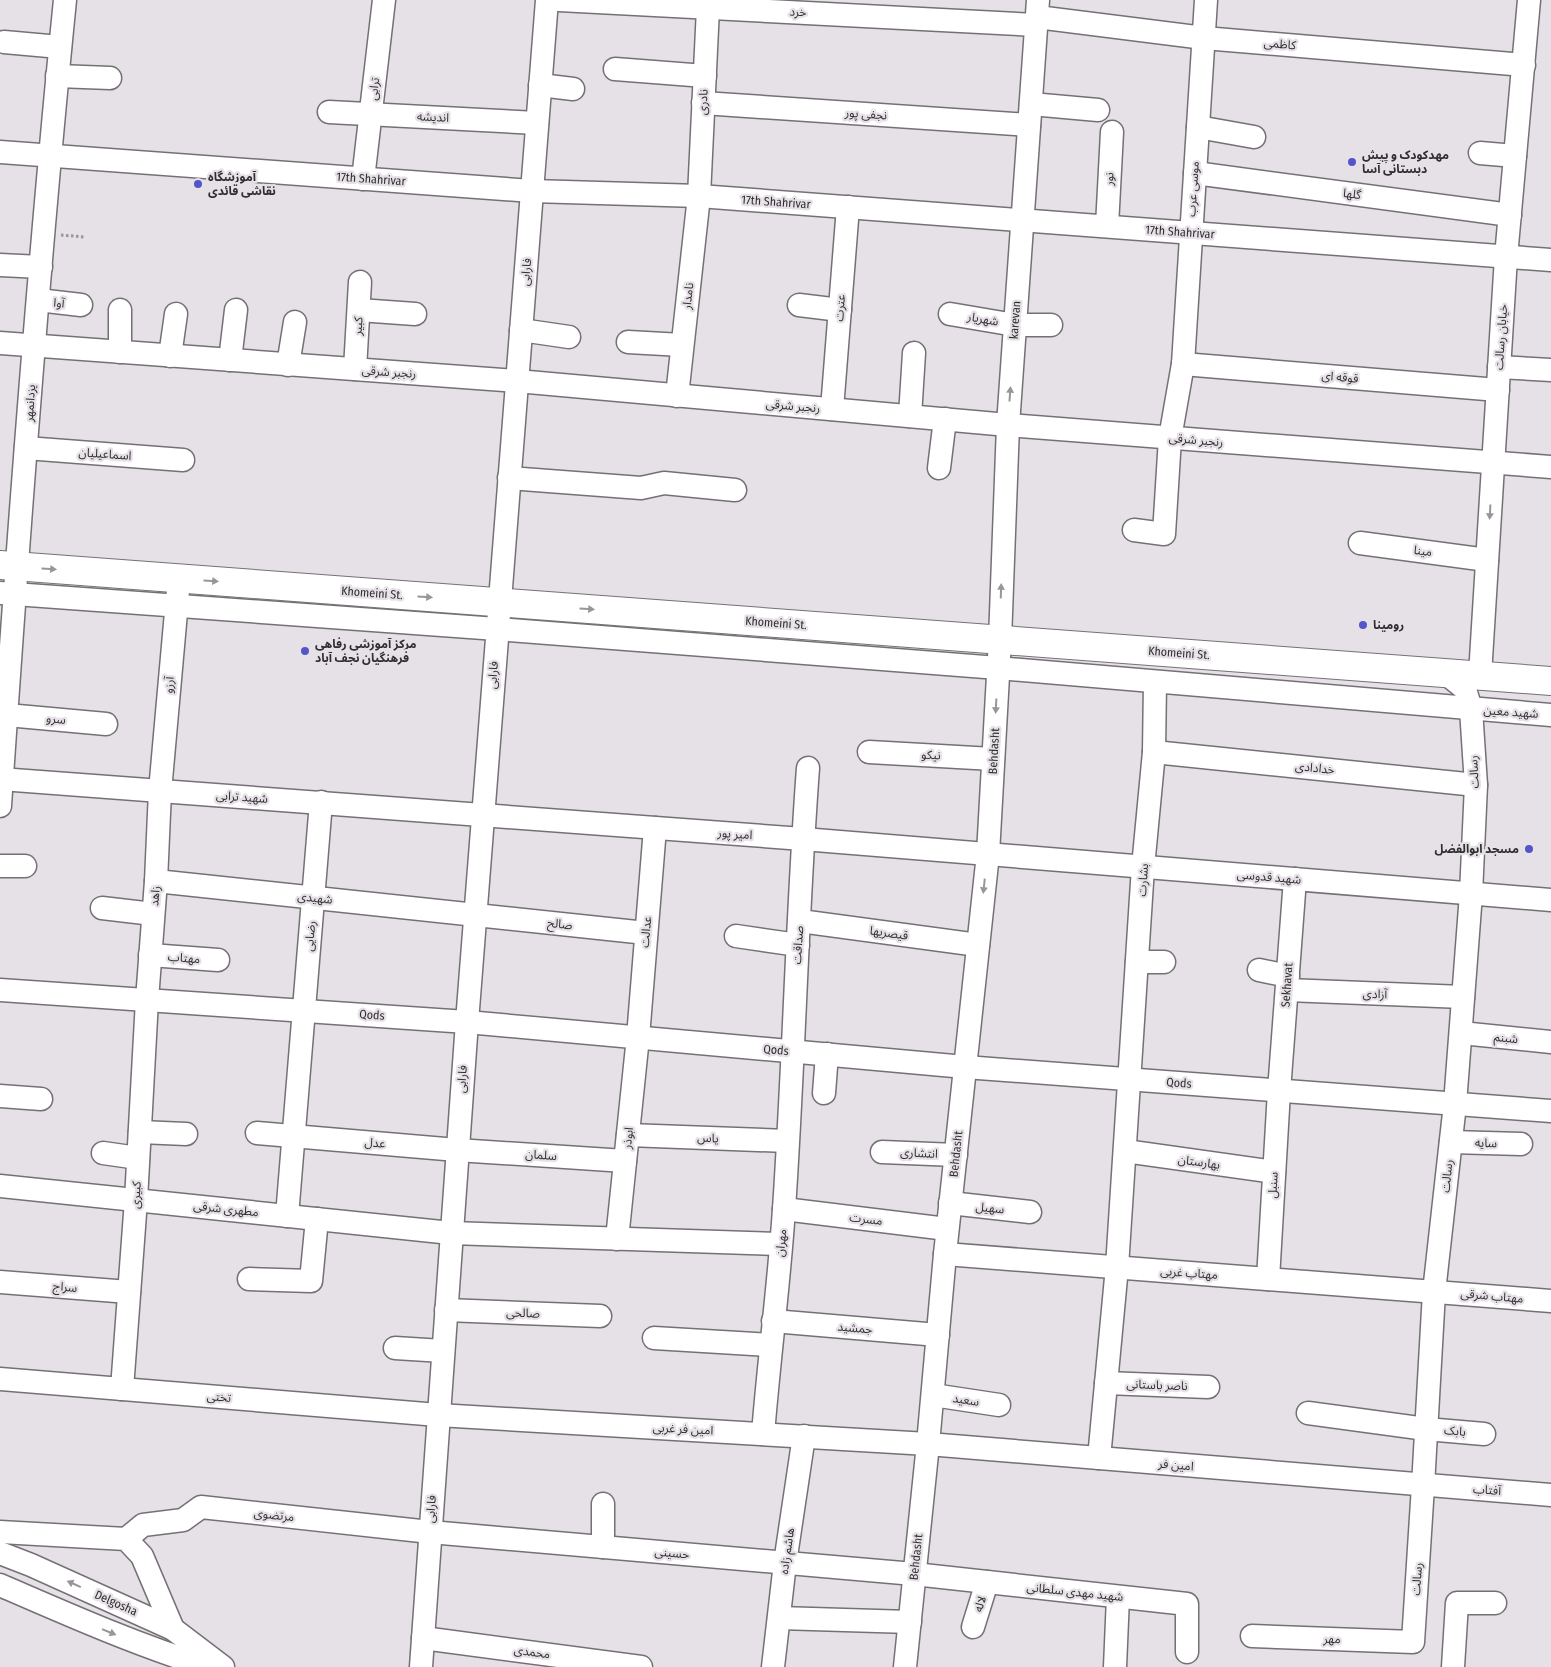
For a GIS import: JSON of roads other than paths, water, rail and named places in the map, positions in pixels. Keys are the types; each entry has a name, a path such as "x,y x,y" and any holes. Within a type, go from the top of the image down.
{"main road":[{"name":"Khomeini St.","path":"9,566 178,592 498,616 1000,640 1551,681"}],"street":[{"name":"یزدانمهر","path":"0,806 9,566 26,448 40,267 65,0"},
{"name":"ترابی","path":"363,178 384,0"},
{"name":"فارابی","path":"421,1667 457,1150 547,0"},
{"name":"خرد","path":"559,0 708,8 859,8 1037,14"},
{"name":"موسی عرب","path":"1134,530 1164,534 1170,438 1182,364 1206,0"},
{"name":"خیابان رسالت","path":"1491,676 1487,560 1506,257 1529,0"},
{"name":"نادری","path":"698,196 708,8"},
{"name":"کاظمی","path":"1037,14 1204,38 1524,65"},
{"name":"karevan","path":"1000,640 1008,424 1037,14"},
{"path":"4,42 60,47"},
{"path":"616,69 705,76"},
{"path":"57,76 110,78"},
{"path":"540,85 573,89"},
{"name":"نجفی پور","path":"703,103 1030,115 1098,110"},
{"name":"اندیشه","path":"329,112 537,123"},
{"path":"1198,127 1254,136"},
{"name":"نور","path":"1107,226 1112,132"},
{"name":"17th Shahrivar","path":"0,152 532,191 698,196 1551,260"},
{"path":"1480,153 1515,156"},
{"name":"گلها","path":"1194,173 1510,215"},
{"name":"نامدار","path":"677,396 698,196"},
{"name":"عترت","path":"832,409 848,207"},
{"path":"0,265 40,267"},
{"name":"کبیر","path":"355,370 360,282"},
{"name":"آوا","path":"38,300 81,305"},
{"path":"798,305 840,310"},
{"path":"120,310 120,352"},
{"path":"230,360 236,310"},
{"path":"359,310 415,314"},
{"path":"170,356 176,314"},
{"name":"شهریار","path":"950,314 1015,325 1051,325"},
{"path":"288,365 295,322"},
{"path":"521,330 569,337"},
{"path":"628,342 682,345"},
{"path":"0,343 34,346"},
{"name":"رنجبر شرقی","path":"34,346 517,382 1170,438 1551,467"},
{"path":"910,416 914,353"},
{"name":"قوقه ای","path":"1182,364 1498,390"},
{"path":"1499,367 1551,370"},
{"path":"940,468 945,419"},
{"name":"اسماعیلیان","path":"26,448 183,460"},
{"path":"509,478 641,488 664,483 735,490"},
{"name":"مینا","path":"1360,543 1487,560"},
{"path":"8,594 178,592"},
{"name":"آرزو","path":"160,791 178,592"},
{"name":"شهید معین","path":"498,616 998,668 1551,715"},
{"name":"Behdasht","path":"905,1667 933,1395 947,1229 988,854 1000,640"},
{"name":"رسالت","path":"1413,1642 1424,1486 1434,1292 1461,1033 1472,894 1476,785 1470,709 1465,689 1444,672"},
{"path":"1470,709 1491,676"},
{"name":"بشارت","path":"1130,1079 1143,867 1154,752 1155,682"},
{"name":"سرو","path":"4,729 106,724"},
{"name":"نیکو","path":"869,752 993,758"},
{"name":"خدادادی","path":"1154,752 1476,785"},
{"name":"صداقت","path":"792,1051 808,768"},
{"name":"شهید ترابی","path":"1,779 483,814"},
{"name":"زاهد","path":"147,1000 156,881 160,791"},
{"name":"رضایی","path":"304,1011 321,802"},
{"name":"امیر پور","path":"483,814 988,854"},
{"name":"عدالت","path":"638,1037 655,828"},
{"name":"شهید قدوسی","path":"988,854 1551,900"},
{"path":"0,866 25,866"},
{"name":"Sekhavat","path":"1279,1091 1295,879"},
{"name":"شهیدی","path":"156,881 475,916"},
{"path":"102,908 153,914"},
{"name":"صالح","path":"475,916 646,933"},
{"name":"قیصریها","path":"800,921 978,945"},
{"path":"736,936 798,945"},
{"name":"مهتاب","path":"150,955 218,960"},
{"path":"1137,962 1164,962"},
{"name":"آزادی","path":"1260,970 1287,983 1463,997"},
{"name":"Qods","path":"0,990 467,1022 965,1067 1551,1111"},
{"name":"کبیری","path":"122,1389 136,1200 147,1000"},
{"path":"287,1216 304,1011"},
{"name":"شبنم","path":"1461,1033 1551,1042"},
{"name":"ابوذر","path":"617,1238 638,1037"},
{"name":"مهران","path":"763,1434 784,1209 792,1051"},
{"path":"824,1093 827,1054"},
{"path":"1098,1458 1117,1267 1130,1079"},
{"name":"سنبل","path":"1268,1279 1279,1091"},
{"path":"0,1096 41,1099"},
{"path":"140,1132 186,1134"},
{"name":"عدل","path":"257,1133 457,1150"},
{"name":"یاس","path":"628,1135 787,1142"},
{"name":"سایه","path":"1451,1142 1521,1144"},
{"name":"سلمان","path":"457,1150 625,1161"},
{"name":"بهارستان","path":"1125,1151 1274,1172"},
{"name":"انتشاری","path":"882,1152 956,1155"},
{"path":"103,1153 138,1158"},
{"name":"مطهری شرقی","path":"0,1186 451,1233"},
{"name":"سهیل","path":"950,1203 1030,1212"},
{"name":"مسرت","path":"784,1209 947,1229"},
{"path":"249,1279 311,1281 317,1219"},
{"path":"451,1233 780,1244"},
{"name":"مهتاب غربی","path":"945,1254 1434,1292"},
{"name":"سراج","path":"0,1282 130,1292"},
{"name":"مهتاب شرقی","path":"1434,1292 1551,1301"},
{"name":"صالحی","path":"446,1310 600,1316"},
{"name":"جمشید","path":"773,1321 938,1335"},
{"path":"654,1338 770,1345"},
{"path":"395,1348 443,1351"},
{"name":"تختی","path":"0,1379 438,1415"},
{"name":"ناصر باستانی","path":"1106,1383 1208,1388"},
{"name":"سعید","path":"933,1395 998,1405"},
{"name":"بابک","path":"1308,1413 1426,1429 1484,1434"},
{"name":"امین فر غربی","path":"438,1415 928,1444"},
{"name":"هاشم زاده","path":"773,1667 785,1563 804,1436"},
{"name":"امین فر","path":"928,1444 1424,1486"},
{"name":"آفتاب","path":"1424,1486 1551,1495"},
{"path":"603,1504 603,1547"},
{"name":"مرتضوی","path":"126,1538 143,1525 183,1520 201,1507 430,1532"},
{"path":"0,1532 126,1538 142,1556 173,1629"},
{"name":"حسینی","path":"430,1532 914,1574"},
{"name":"Delgosha","path":"0,1553 173,1629 223,1667"},
{"name":"شهید مهدی سلطانی","path":"914,1574 1188,1604 1188,1652"},
{"name":"لاله","path":"973,1627 986,1582"},
{"path":"0,1585 113,1634 166,1654 208,1667"},
{"path":"1115,1667 1118,1597"},
{"path":"1452,1667 1457,1603 1494,1603"},
{"path":"779,1618 910,1622"},
{"name":"مهر","path":"1252,1636 1413,1642"},
{"name":"محمدی","path":"423,1638 640,1667"}],"place":[{"name":"مهدکودک و پیش دبستانی آسا","path":"1352,162"},
{"name":"آموزشگاه نقاشی قائدی","path":"198,184"},
{"name":"رومینا","path":"1363,625"},
{"name":"مرکز آموزشی رفاهی فرهنگیان نجف آباد","path":"305,651"},
{"name":"مسجد ابوالفضل","path":"1529,849"}]}
